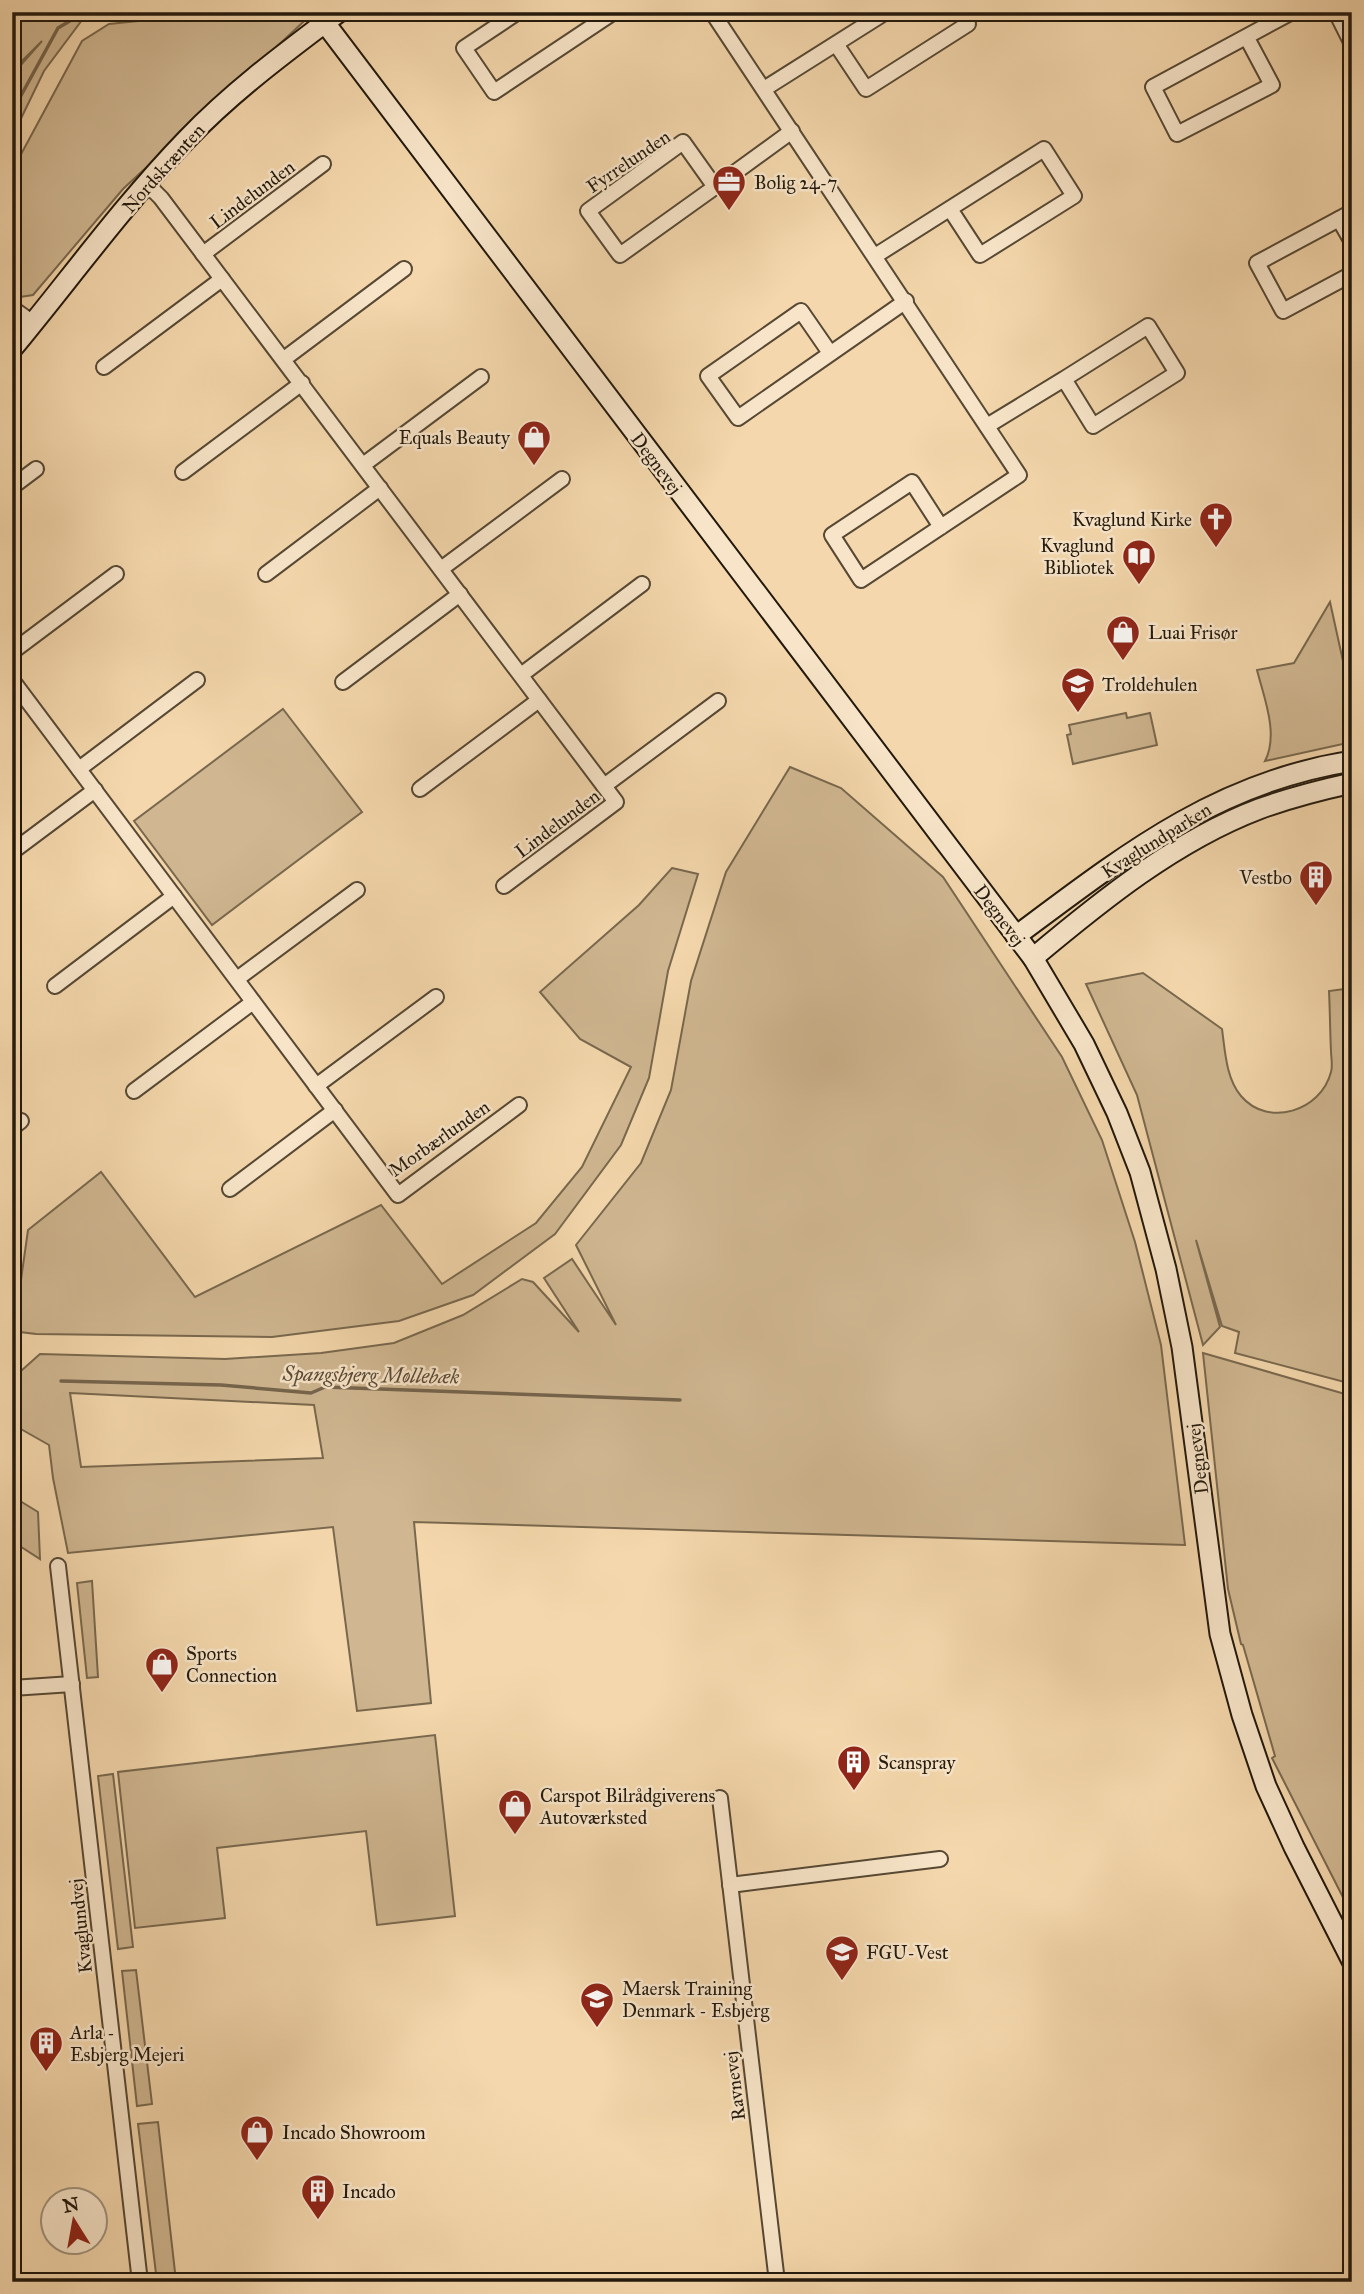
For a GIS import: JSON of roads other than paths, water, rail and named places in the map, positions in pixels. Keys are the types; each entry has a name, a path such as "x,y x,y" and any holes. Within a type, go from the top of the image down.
{"street":[{"path":"518,12 464,48 494,92 607,14"},
{"path":"712,12 1019,475 941,527 861,580 832,535 912,482 941,527"},
{"path":"764,89 886,12"},
{"path":"836,44 866,89 968,24 961,12"},
{"path":"1247,37 1272,85 1177,134 1153,87 1292,12"},
{"path":"1336,12 1351,43"},
{"name":"Nordskrænten","path":"12,349 187,139 229,99 332,18"},
{"name":"Degnevej","path":"332,18 1033,958 1084,1044 1117,1113 1140,1172 1166,1269 1182,1347 1220,1634 1242,1715 1266,1786 1352,1961"},
{"name":"Fyrrelunden","path":"715,187 683,142 588,211 620,255 715,187 792,131"},
{"path":"875,256 950,208 1044,149 1074,196 980,255 950,208"},
{"name":"Lindelunden","path":"203,254 323,164"},
{"name":"Lindelunden","path":"147,184 161,198 284,359 617,802 504,886"},
{"path":"1352,242 1345,215 1257,263 1283,311 1352,274"},
{"path":"284,359 404,269"},
{"path":"104,367 222,279"},
{"path":"830,354 801,311 708,376 737,418 830,354 906,301"},
{"path":"12,307 33,323"},
{"path":"987,426 1148,326 1177,373 1093,426 1063,379"},
{"path":"363,465 481,377"},
{"path":"183,472 302,383"},
{"path":"12,487 36,469"},
{"path":"442,569 562,479"},
{"path":"266,574 380,488"},
{"path":"12,652 116,574"},
{"path":"521,675 642,584"},
{"path":"343,682 460,594"},
{"path":"79,769 197,680"},
{"name":"Morbærlunden","path":"14,684 398,1195 519,1105"},
{"path":"420,789 540,699"},
{"name":"Lindelunden","path":"604,786 718,701"},
{"name":"Kvaglundparken","path":"1016,936 1135,848 1212,804 1300,772 1352,761"},
{"name":"Kvaglundparken","path":"1033,958 1136,878 1216,829 1258,810 1312,792 1352,783"},
{"path":"12,852 95,790"},
{"path":"237,979 357,890"},
{"path":"55,985 174,896"},
{"path":"316,1086 436,997"},
{"path":"134,1091 253,1002"},
{"path":"230,1189 335,1110"},
{"name":"Kvaglundvej","path":"58,1566 140,2282"},
{"path":"12,1688 72,1684"},
{"name":"Ravnevej","path":"720,1798 777,2282"},
{"path":"730,1885 940,1859"}],"waterway":[{"path":"12,112 58,28 85,12"},
{"name":"Spangsbjerg Møllebæk","path":"61,1381 221,1385 311,1393 325,1387 680,1400"}],"place":[{"name":"Bolig 24-7","path":"729,212"},
{"name":"Equals Beauty","path":"534,467"},
{"name":"Kvaglund Kirke","path":"1216,549"},
{"name":"Kvaglund Bibliotek","path":"1139,586"},
{"name":"Luai Frisør","path":"1123,662"},
{"name":"Troldehulen","path":"1078,714"},
{"name":"Vestbo","path":"1316,907"},
{"name":"Sports Connection","path":"162,1694"},
{"name":"Scanspray","path":"854,1792"},
{"name":"Carspot Bilrådgiverens Autoværksted","path":"515,1836"},
{"name":"FGU-Vest","path":"842,1982"},
{"name":"Maersk Training Denmark - Esbjerg","path":"597,2029"},
{"name":"Arla - Esbjerg Mejeri","path":"46,2073"},
{"name":"Incado Showroom","path":"257,2162"},
{"name":"Incado","path":"318,2221"}]}
